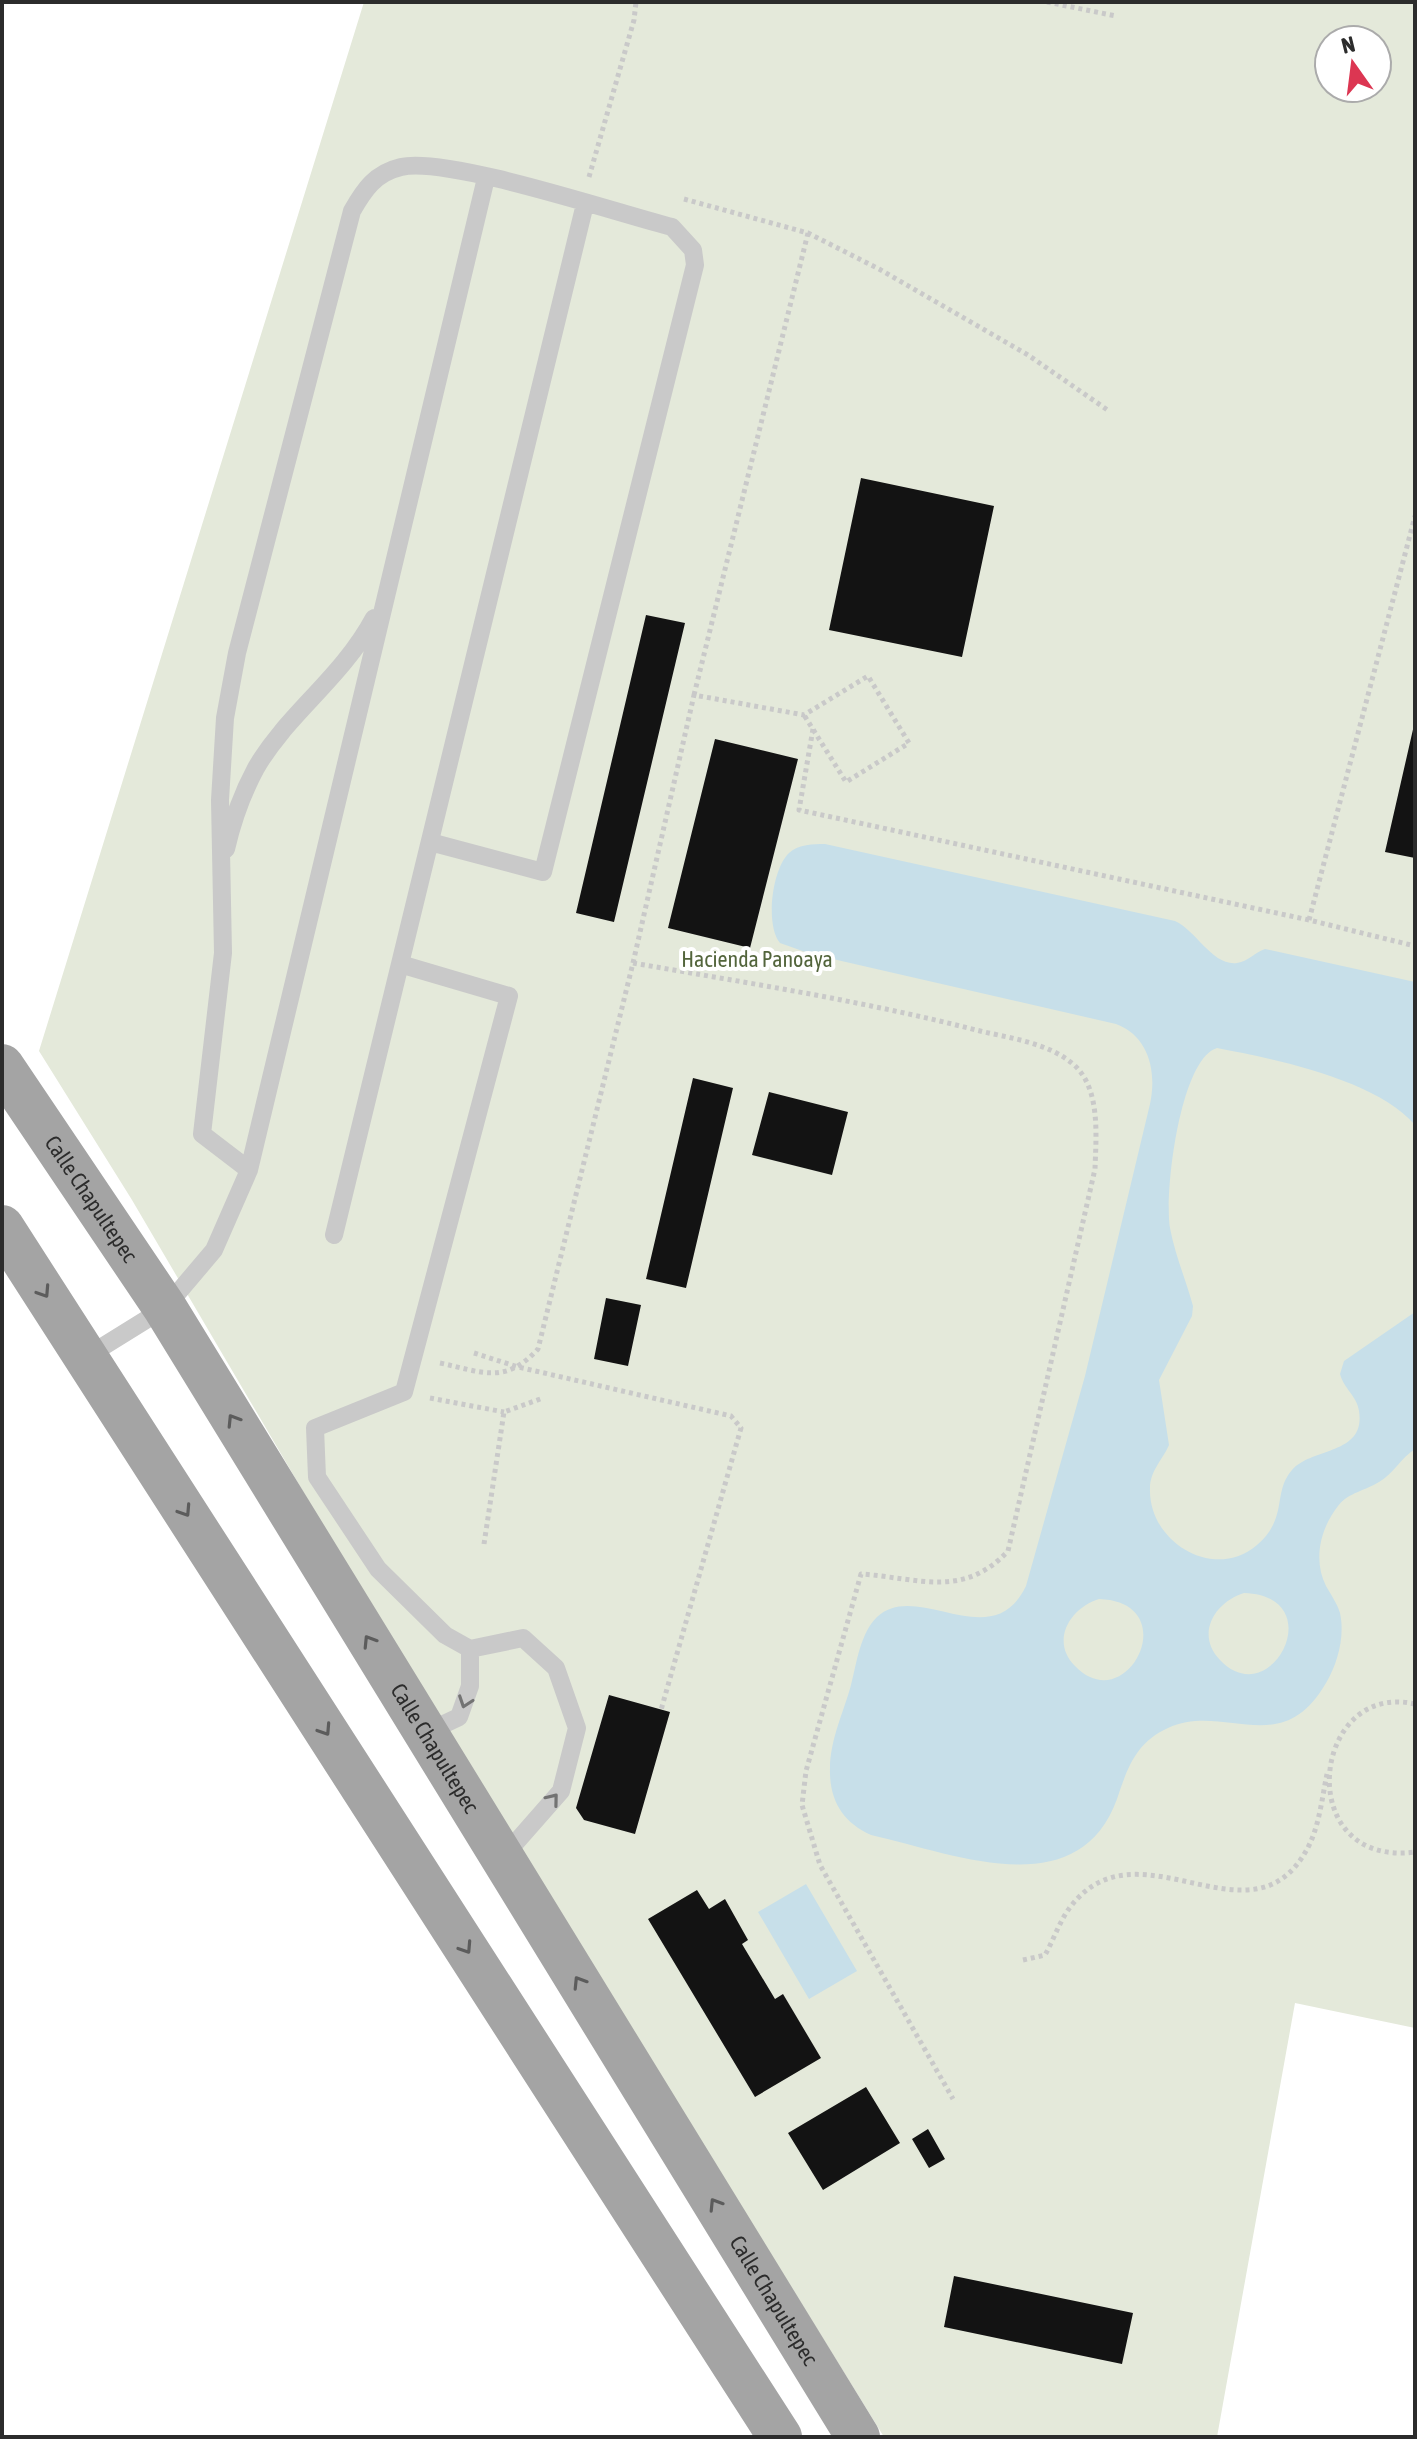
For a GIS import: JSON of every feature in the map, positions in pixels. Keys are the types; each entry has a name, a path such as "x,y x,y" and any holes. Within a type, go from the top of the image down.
{"main road":[{"name":"Calle Chapultepec","path":"2,1066 165,1308 858,2437"},
{"path":"2,1227 780,2437"}],"lane":[{"path":"249,1170 202,1134 223,953 220,875 225,718 235,666 352,211 378,176 401,167 429,166 672,227 693,250 694,279 543,872 430,842"},
{"path":"86,1357 165,1308 214,1250 249,1170 486,178"},
{"path":"334,1235 585,204"},
{"path":"220,875 229,834 256,768 363,638 386,594"},
{"path":"400,964 509,996 411,1356 404,1392 315,1428 317,1477 378,1569 445,1635 470,1649 523,1638 556,1668 577,1728 561,1791 502,1858"},
{"path":"425,1733 459,1717 470,1686 470,1649"}],"path":[{"path":"602,180 588,177 634,20 636,2"},
{"path":"1047,2 1116,16"},
{"path":"673,197 808,233 879,269 1028,355 1109,411"},
{"path":"411,1356 493,1375 518,1367 538,1349 808,233"},
{"path":"1309,920 1415,516"},
{"path":"694,695 804,715 868,676 909,743 846,782 804,715"},
{"path":"813,729 799,810 1309,920 1415,946"},
{"path":"633,963 887,1007 1052,1049 1076,1066 1090,1092 1096,1122 1095,1169 1008,1551 990,1571 969,1580 937,1582 861,1574 806,1771 802,1805 820,1865 953,2099"},
{"path":"474,1353 518,1367 731,1416 741,1428 661,1710"},
{"path":"404,1392 504,1412 523,1402 543,1398"},
{"path":"484,1544 504,1412"},
{"path":"1023,1960 1045,1955 1071,1905 1097,1883 1115,1876 1153,1874 1233,1891 1261,1890 1275,1885 1287,1876 1307,1850 1332,1751 1345,1730 1362,1714 1384,1705 1415,1704"},
{"path":"1327,1774 1329,1797 1339,1819 1354,1837 1375,1849 1401,1854 1415,1852"}],"green space":[{"name":"Hacienda Panoaya","path":"364,2 1415,2 1415,2028 1295,2003 1217,2437 884,2437 392,1643 132,1200 39,1051"}],"water":[{"path":"825,844 1175,921 1212,954 1228,962 1241,962 1265,949 1415,982 1415,1125 1398,1109 1351,1084 1295,1065 1217,1048 1204,1057 1193,1076 1184,1101 1172,1159 1170,1228 1193,1306 1192,1316 1159,1380 1169,1445 1154,1471 1150,1488 1152,1507 1160,1525 1172,1540 1187,1551 1222,1559 1240,1555 1267,1535 1292,1470 1312,1457 1346,1443 1359,1425 1356,1401 1340,1374 1344,1361 1415,1312 1415,1449 1384,1479 1342,1501 1327,1525 1320,1545 1322,1576 1339,1609 1341,1622 1341,1640 1334,1667 1309,1706 1290,1719 1271,1725 1189,1722 1157,1734 1134,1758 1099,1832 1074,1853 1043,1863 1010,1864 974,1860 861,1830 845,1816 835,1799 830,1779 831,1757 860,1649 877,1617 893,1608 912,1606 974,1617 994,1615 1011,1606 1026,1586 1085,1376 1150,1104 1151,1068 1148,1056 1136,1037 1116,1024 811,954 780,943 775,935 772,911 778,871 793,850 806,845","holes":["1244,1593 1270,1599 1285,1612 1289,1630 1284,1648 1273,1663 1258,1673 1239,1673 1220,1660 1209,1640 1209,1630 1217,1611","1099,1599 1125,1605 1139,1618 1143,1636 1139,1654 1128,1669 1113,1679 1095,1679 1075,1666 1064,1646 1064,1636 1072,1618 1089,1603"]},
{"path":"806,1884 857,1971 809,1999 758,1912"}],"building":[{"path":"861,478 994,506 962,657 829,630"},
{"path":"646,615 685,623 614,922 576,913"},
{"path":"1415,725 1415,858 1385,852"},
{"path":"715,739 798,759 750,948 668,928"},
{"path":"693,1078 733,1088 686,1288 646,1279"},
{"path":"769,1092 848,1112 832,1175 752,1155"},
{"path":"606,1298 641,1305 628,1366 594,1359"},
{"path":"609,1695 670,1712 635,1834 584,1820 576,1808"},
{"path":"697,1890 709,1909 725,1899 748,1940 742,1944 775,1999 783,1994 821,2058 755,2097 648,1919"},
{"path":"866,2087 900,2143 823,2190 788,2133"},
{"path":"928,2129 945,2159 929,2168 912,2139"},
{"path":"954,2276 1133,2313 1122,2364 944,2327"}]}
